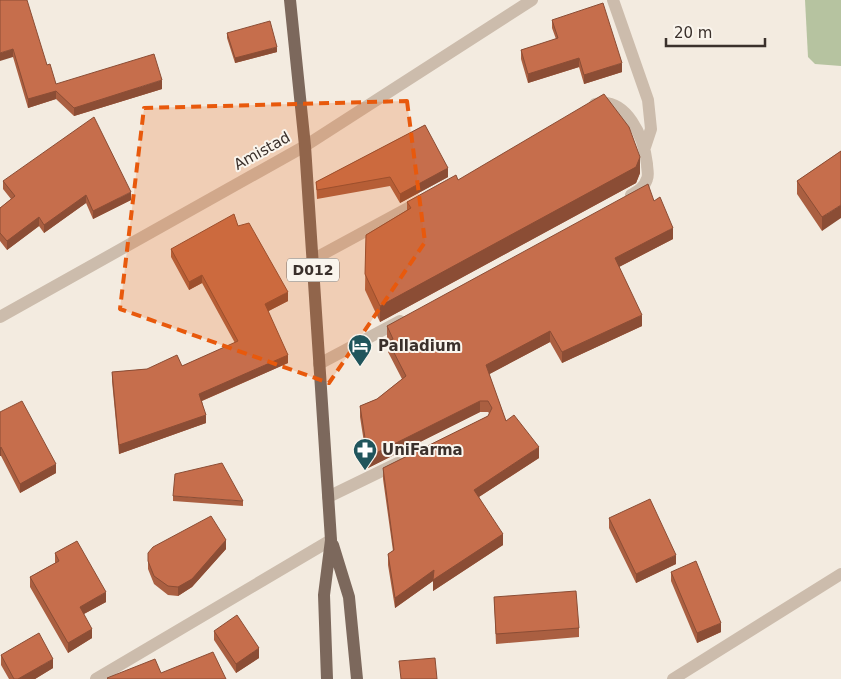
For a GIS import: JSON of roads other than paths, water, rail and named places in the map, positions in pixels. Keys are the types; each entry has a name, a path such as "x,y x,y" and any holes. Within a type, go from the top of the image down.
{"main road":[{"name":"D012","path":"290,0 305,146 331,540 324,595 327,679"},
{"name":"D012","path":"331,540 350,597 357,679"}],"street":[{"name":"Amistad","path":"0,317 305,146 532,0"},
{"path":"613,0 648,100 651,128 645,147 648,178 642,189 616,203"},
{"path":"579,110 605,101 619,107 628,116 645,147"},
{"path":"312,260 432,195"},
{"path":"319,364 412,314"},
{"path":"328,497 406,459"},
{"path":"96,679 331,540"},
{"path":"673,679 841,574"}],"place":[{"name":"Palladium","path":"360,367"},
{"name":"UniFarma","path":"365,471"}]}
